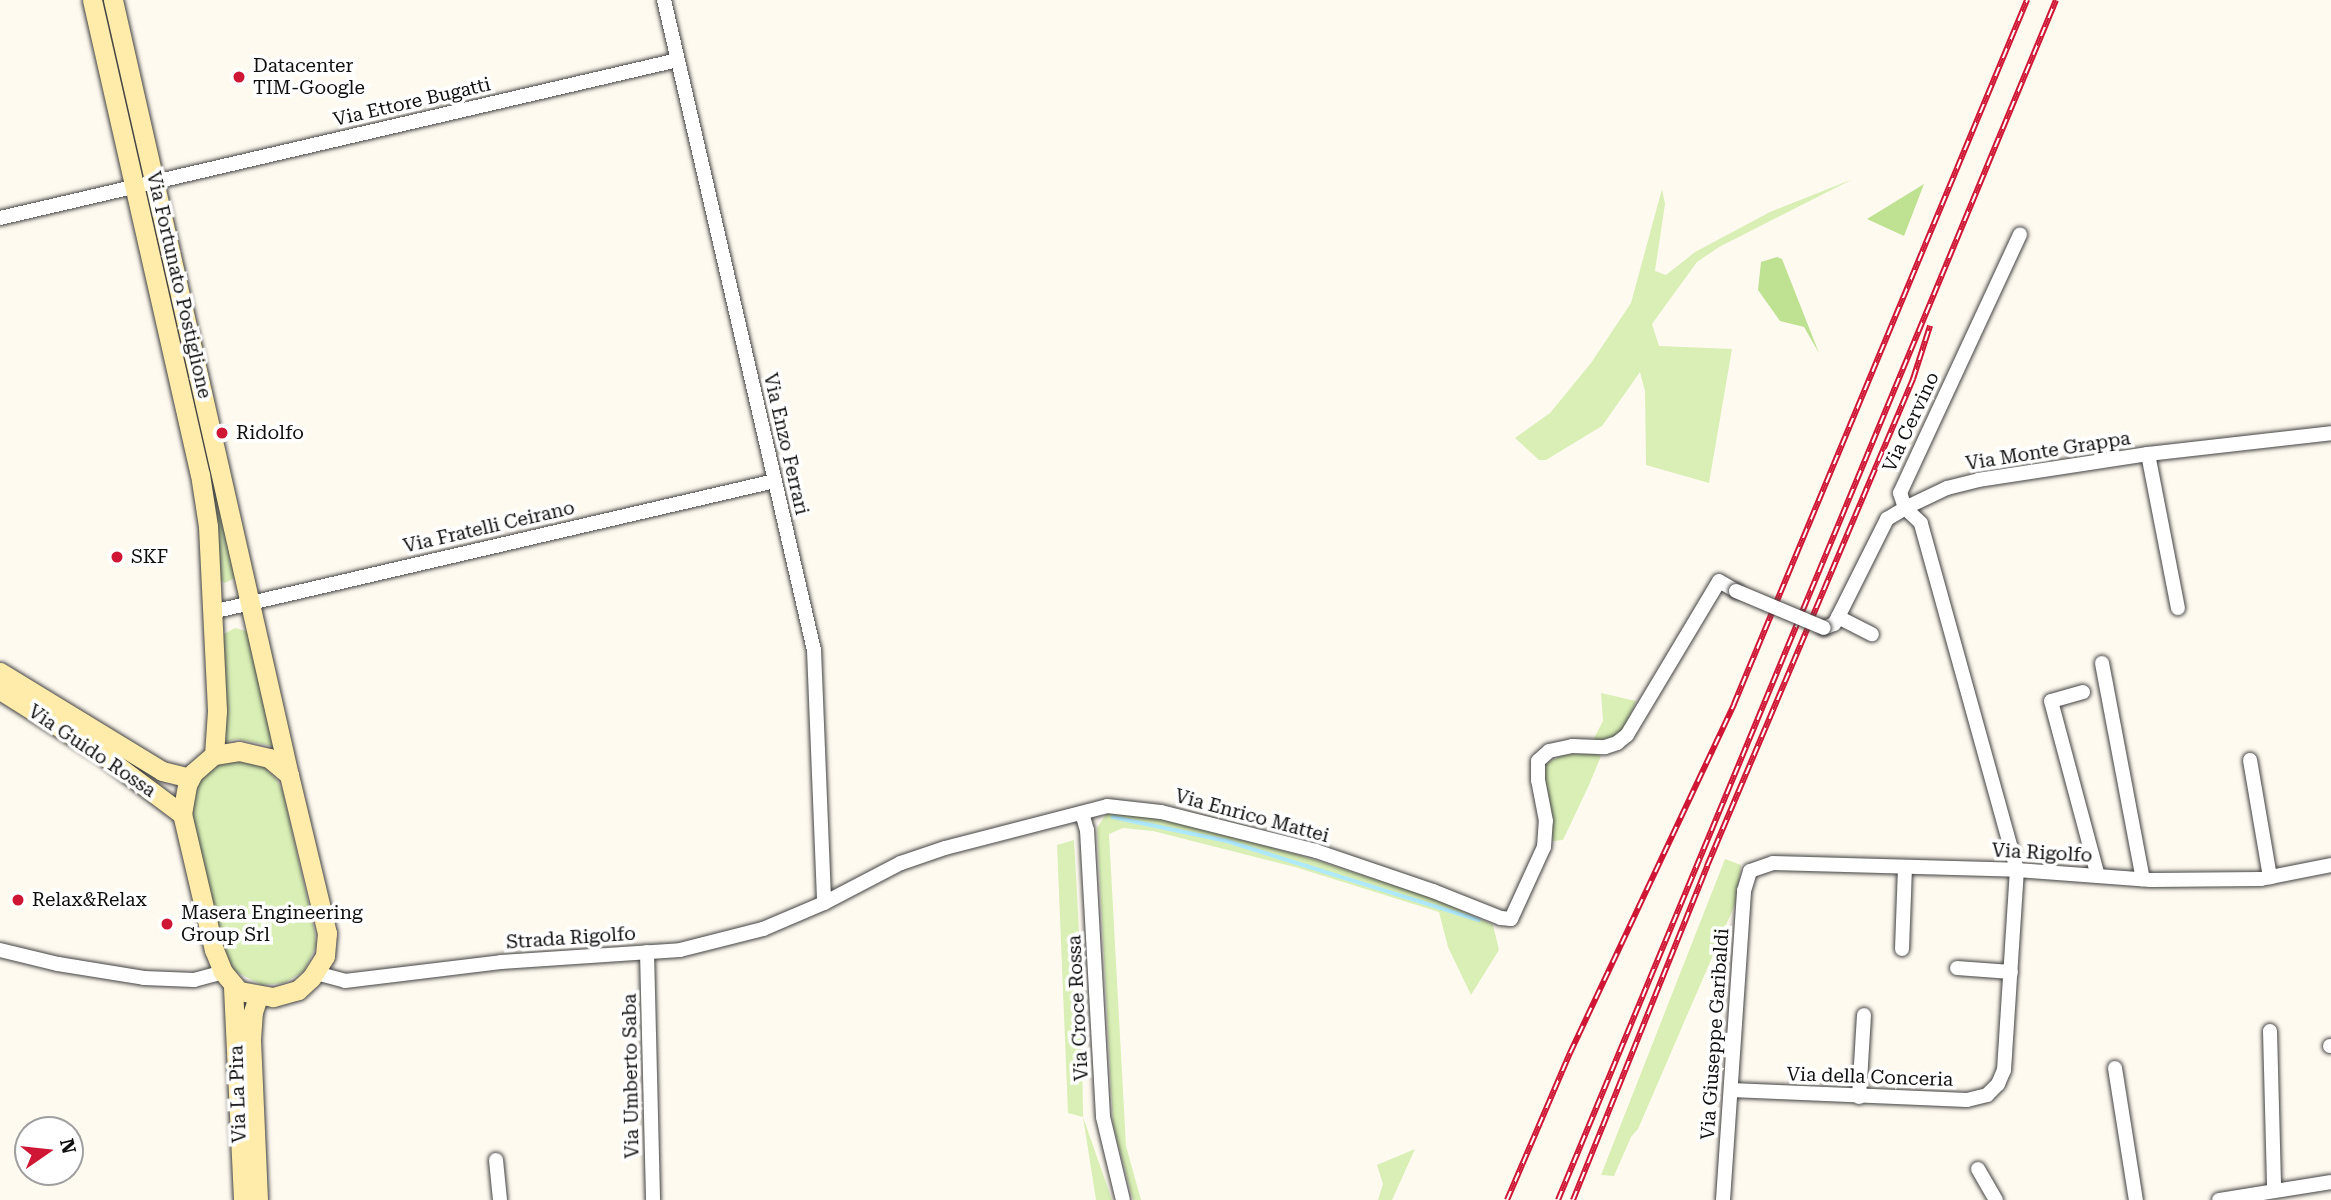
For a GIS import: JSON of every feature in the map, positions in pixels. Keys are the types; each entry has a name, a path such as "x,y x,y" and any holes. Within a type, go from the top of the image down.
{"street":[{"name":"Via Fortunato Postiglione","path":"92,0 193,441 208,526 217,711 214,755"},
{"name":"Via Fortunato Postiglione","path":"113,0 327,933 325,956 316,972"},
{"name":"Via Enzo Ferrari","path":"664,0 814,650 824,903"},
{"name":"Via Ettore Bugatti","path":"0,218 678,60"},
{"name":"Via Cervino","path":"1905,508 1900,493 2020,236"},
{"name":"Via Monte Grappa","path":"1905,508 1947,488 1978,480 2148,454 2331,433"},
{"path":"193,441 213,435"},
{"path":"2148,454 2178,608"},
{"name":"Via Fratelli Ceirano","path":"212,612 775,481"},
{"path":"1871,635 1839,617 1887,519 1905,508 1921,523 2017,870"},
{"name":"Via Enrico Mattei","path":"824,903 901,863 945,848 1107,806 1161,812 1316,851 1433,891 1501,918 1511,919 1544,847 1545,821 1538,780 1538,761 1549,751 1572,746 1605,747 1617,743 1627,735 1719,581 1736,592 1824,628 1834,624 1839,617"},
{"path":"2102,663 2143,879"},
{"name":"Via Guido Rossa","path":"0,672 162,771 190,778"},
{"name":"Via Guido Rossa","path":"0,690 99,751 183,814"},
{"path":"2083,692 2051,701 2098,876"},
{"path":"183,814 190,778 214,755 225,751 249,752 269,758 289,775"},
{"path":"2250,760 2270,877"},
{"name":"Via Croce Rossa","path":"1082,813 1087,830 1103,1117 1123,1200"},
{"name":"Via La Pira","path":"183,814 215,950 228,980 243,1200"},
{"name":"Via Rigolfo","path":"1750,871 1773,863 2017,870 2143,879 2270,877 2331,866"},
{"path":"1902,949 1905,867"},
{"name":"Via della Conceria","path":"1731,1090 1967,1100 1987,1095 1998,1084 2004,1070 2017,870"},
{"name":"Via Giuseppe Garibaldi","path":"1723,1200 1744,891 1750,871"},
{"name":"Strada Rigolfo","path":"316,972 345,981 501,962 680,950 763,929 824,903"},
{"path":"0,950 58,964 144,978 228,980 258,997 273,997 298,990 316,972"},
{"name":"Via Umberto Saba","path":"648,952 653,1200"},
{"path":"1957,968 2011,972"},
{"name":"Via La Pira","path":"258,997 253,1012 251,1039 258,1200"},
{"path":"1859,1097 1864,1015"},
{"path":"2270,1031 2274,1189"},
{"path":"2115,1068 2136,1200"},
{"path":"496,1160 500,1200"},
{"path":"1978,1170 1996,1200"},
{"path":"2219,1200 2274,1189 2331,1182"}],"green space":[{"path":"1853,179 1719,247 1697,262 1652,324 1659,346 1732,349 1709,483 1646,465 1645,391 1640,372 1602,426 1546,460 1539,460 1515,438 1550,413 1591,363 1631,303 1662,189 1665,204 1655,271 1666,275 1695,252 1770,212"},
{"path":"1924,184 1904,236 1867,219"},
{"path":"1777,257 1782,259 1819,353 1804,327 1780,321 1758,290 1761,262"},
{"path":"204,442 235,578 225,583 220,580 214,499"},
{"path":"235,628 246,631 249,636 273,746 236,739 226,742 222,641 224,634"},
{"path":"1601,693 1636,701 1625,730 1613,739 1592,742 1603,721"},
{"path":"1591,753 1601,756 1589,785 1563,840 1553,841 1542,790 1545,764 1562,755"},
{"path":"235,759 261,763 277,780 283,792 315,933 316,946 304,971 284,983 262,985 231,969 224,953 190,809 201,777 222,761"},
{"path":"1109,810 1154,814 1309,858 1436,899 1493,925 1499,950 1471,995 1448,947 1439,912 1295,867 1153,831 1123,828 1109,834 1126,1146 1141,1200 1133,1200 1113,1124 1097,828"},
{"path":"1074,840 1081,968 1083,1117 1068,1113 1057,845"},
{"path":"1725,859 1741,865 1736,902 1638,1129 1631,1137 1614,1176 1601,1175"},
{"path":"1083,1117 1112,1200 1096,1200"},
{"path":"1415,1149 1392,1200 1378,1200 1383,1184 1377,1165"}],"waterway":[{"path":"1113,817 1227,841 1479,920"}],"railway":[{"path":"1507,1200 1570,1053 1734,704 2027,0"},
{"path":"1558,1200 2056,0"},
{"path":"1573,1200 1707,866 1913,379 1930,326"}],"place":[{"name":"Datacenter TIM-Google","path":"239,77"},
{"name":"Ridolfo","path":"222,433"},
{"name":"SKF","path":"117,557"},
{"name":"Relax&Relax","path":"18,900"},
{"name":"Masera Engineering Group Srl","path":"167,924"}]}
